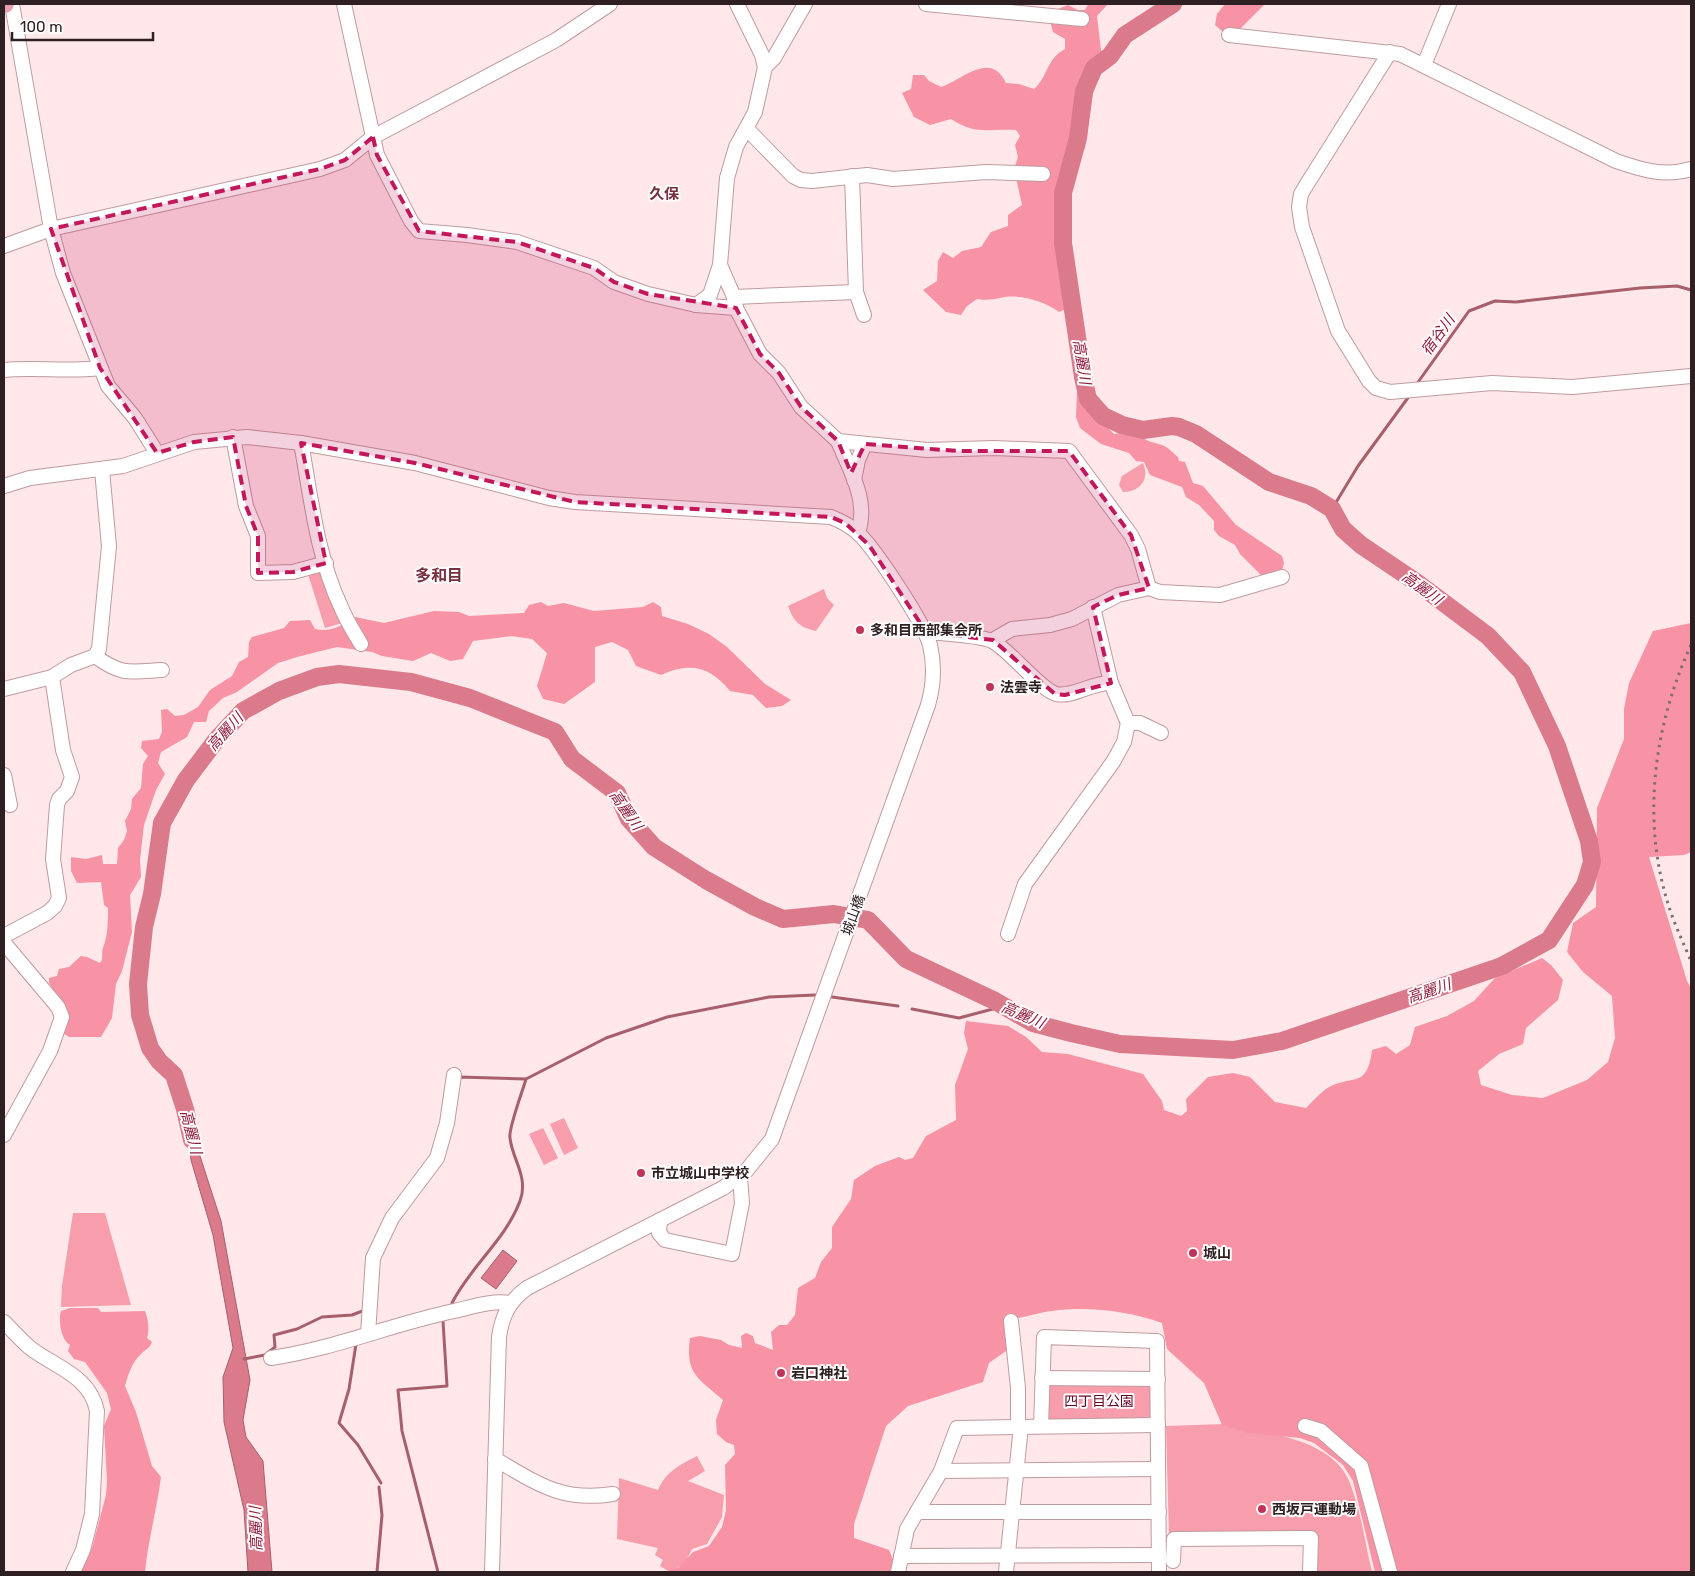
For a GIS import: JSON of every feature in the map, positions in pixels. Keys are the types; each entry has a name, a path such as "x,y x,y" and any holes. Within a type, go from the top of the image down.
{"street":[{"path":"12,4 51,229 63,273 108,386 135,418 157,453"},
{"path":"344,4 377,155 411,221 419,231 517,242 594,268 614,282 630,289 696,305 856,292"},
{"path":"4,246 51,229 320,170 345,160 373,137 556,40 610,4"},
{"path":"696,305 710,295 720,265 728,178 736,147 755,112 765,67 762,55 737,4"},
{"path":"765,67 774,58 805,4"},
{"path":"926,4 1082,19"},
{"path":"1424,65 1448,4"},
{"path":"1229,35 1390,52 1424,65 1616,161 1652,173 1677,174 1691,169"},
{"path":"1390,52 1307,184 1299,207 1302,227 1343,341 1361,370 1376,388 1390,392 1492,383 1572,387 1691,376"},
{"path":"747,129 793,176 800,180 812,181 867,175 893,179 986,172 1043,174"},
{"path":"852,176 856,292 864,315"},
{"path":"720,265 760,354 779,373 801,407 838,441 863,507 858,533"},
{"path":"4,370 28,368 79,371 100,368"},
{"path":"233,437 246,506 258,536 258,573 293,572 326,563"},
{"name":"城山橋","path":"4,486 30,478 123,466 194,442 233,437 268,438 415,463 549,498 575,502 827,517 845,523 870,545 926,632 934,664 932,689 878,847 779,1123 763,1152 740,1176 723,1188 527,1288 510,1303"},
{"path":"838,441 958,451 994,448 1069,451 1131,535 1138,549 1149,588"},
{"path":"301,443 317,533 340,607 361,644"},
{"path":"854,480 858,460 865,444"},
{"path":"4,689 52,677 71,665 95,656 99,649 109,546 102,470"},
{"path":"993,640 1012,629 1050,625 1072,619 1118,595 1149,588 1160,592 1220,595 1282,577"},
{"path":"1008,934 1024,884 1114,762 1124,742 1128,723 1112,682 1093,607"},
{"path":"926,632 993,640 1044,688 1055,694 1066,695 1101,682 1112,682"},
{"path":"95,656 110,667 123,672 162,670"},
{"path":"4,936 47,912 55,906 59,898 53,859 57,805 67,792 72,777 64,750 52,677"},
{"path":"1128,723 1140,723 1161,733"},
{"path":"4,775 10,805"},
{"path":"4,943 58,1006 62,1017 50,1051 4,1135"},
{"path":"368,1334 373,1258 392,1218 436,1158 442,1144 454,1075"},
{"path":"660,1220 659,1233 665,1240 732,1254 742,1203 740,1176"},
{"path":"271,1358 348,1342 368,1334 498,1301 510,1303 502,1319 499,1337 492,1572"},
{"path":"1006,1572 1019,1426 1018,1388 1011,1321"},
{"path":"4,1322 28,1346 83,1382 95,1399 97,1411 92,1514 74,1572"},
{"path":"1041,1426 1044,1337 1157,1341 1159,1572"},
{"path":"1042,1378 1158,1378"},
{"path":"898,1572 907,1529 941,1471 957,1428 1158,1425"},
{"path":"1305,1426 1321,1431 1361,1466 1390,1572"},
{"path":"496,1459 535,1482 562,1494 595,1497 614,1494"},
{"path":"941,1471 1158,1469"},
{"path":"917,1512 1159,1512"},
{"path":"1173,1561 1174,1539 1311,1538 1310,1572"},
{"path":"901,1556 1159,1555"}],"highlighted area":[{"path":"373,137 377,155 419,231 517,242 594,268 614,282 648,294 736,308 760,354 779,373 801,407 838,441 851,473 865,444 958,451 1069,451 1131,535 1149,588 1118,595 1093,607 1111,683 1065,695 1055,694 993,640 926,632 869,545 845,523 831,517 575,502 415,463 301,443 326,563 293,572 258,573 258,536 246,506 233,437 194,442 157,453 100,368 51,229 320,169 345,160"}],"green space":[{"path":"1143,463 1145,474 1142,484 1134,490 1123,492 1119,485 1122,476"},
{"path":"324,566 342,623 325,628 307,571"},
{"path":"824,589 827,598 834,605 816,631 801,626 795,620 788,606"},
{"path":"564,1118 578,1148 564,1155 550,1124"},
{"path":"543,1128 558,1158 544,1165 529,1134"},
{"path":"73,1213 105,1213 131,1305 61,1307 62,1286"},
{"name":"四丁目公園","path":"1048,1383 1153,1384 1151,1420 1049,1420 1047,1418"},
{"name":"西坂戸運動場","path":"1225,1424 1296,1440 1314,1447 1329,1456 1341,1468 1350,1483 1357,1505 1372,1572 1314,1572 1315,1536 1169,1536 1166,1426"},
{"path":"697,1456 705,1471 688,1481 724,1495 722,1517 707,1544 692,1549 685,1563 670,1572 660,1566 663,1560 655,1555 658,1548 617,1539 619,1478 658,1490 669,1473"}],"shaded area":[{"path":"1088,4 1108,4 1097,16 1103,67 1093,93 1085,148 1075,164 1068,184 1065,228 1070,241 1072,306 1059,312 1033,300 1005,297 988,300 977,299 967,306 961,315 946,312 923,290 937,281 938,261 943,252 953,258 962,251 981,247 991,232 1008,226 1008,215 1022,205 1014,169 1018,157 1015,145 1020,136 1016,130 968,128 951,119 930,125 914,117 902,93 911,89 913,75 924,75 929,81 941,87 984,68 1000,73 1006,83 1019,84 1034,89 1054,58 1065,49 1065,39 1053,32 1050,21 1058,9 1068,5 1078,10 1085,10"},
{"path":"1225,4 1265,4 1237,32 1222,31 1215,25 1217,14"},
{"path":"1081,390 1086,405 1114,434 1134,431 1143,439 1166,447 1178,457 1179,461 1185,462 1193,483 1203,486 1236,525 1282,556 1284,563 1281,574 1262,576 1240,554 1235,545 1219,536 1214,530 1214,521 1199,505 1186,497 1182,487 1150,475 1144,462 1136,461 1129,453 1101,444 1080,428 1076,417 1077,391"},
{"path":"541,602 548,606 564,603 594,611 643,607 653,602 661,607 662,616 688,624 709,634 727,647 765,684 791,700 782,706 766,708 753,695 730,691 715,676 699,669 681,668 661,675 636,666 628,650 612,642 595,647 595,682 564,704 543,699 537,686 547,653 532,639 511,636 473,641 463,659 450,661 431,653 413,661 337,647 278,663 237,692 223,698 209,711 206,722 194,722 187,737 161,752 158,763 165,774 156,790 144,825 140,860 141,877 130,895 132,932 122,971 116,984 112,1018 101,1037 69,1037 64,1034 64,1013 49,983 49,978 57,976 59,969 69,967 81,956 100,963 108,924 108,908 104,905 101,882 77,883 71,871 71,857 86,859 102,855 103,864 117,864 118,848 124,840 127,831 125,821 131,809 132,799 141,788 143,764 148,756 141,748 142,741 159,739 162,732 161,710 167,709 175,716 184,715 198,707 210,690 232,676 239,662 248,657 249,642 252,637 284,628 290,621 310,620 315,629 326,630 346,623 355,617 384,623 434,611 459,612 469,616 524,613 529,605"},
{"path":"1691,623 1691,852 1684,855 1649,857 1687,981 1691,988 1691,1572 1375,1572 1353,1481 1343,1465 1314,1443 1300,1438 1248,1433 1222,1425 1204,1383 1167,1349 1162,1323 1136,1315 1080,1309 1048,1312 1018,1318 1019,1335 1007,1339 1006,1351 989,1363 983,1382 908,1406 886,1426 854,1524 854,1538 889,1550 894,1562 892,1572 667,1572 679,1567 693,1552 709,1546 722,1527 726,1510 725,1465 735,1454 734,1445 726,1442 717,1434 716,1420 723,1400 695,1374 690,1360 690,1338 700,1336 721,1340 729,1345 742,1348 741,1336 746,1333 753,1336 755,1343 773,1350 771,1332 779,1325 787,1325 795,1315 798,1288 815,1278 821,1262 832,1248 832,1227 851,1199 854,1180 875,1166 899,1157 905,1160 913,1158 926,1136 956,1120 955,1085 968,1049 964,1033 966,1021 1008,1026 1026,1037 1042,1052 1068,1054 1143,1074 1162,1101 1164,1110 1181,1116 1187,1111 1186,1099 1208,1077 1233,1073 1250,1077 1275,1102 1306,1108 1326,1089 1335,1084 1362,1076 1370,1063 1372,1050 1386,1046 1396,1054 1410,1045 1415,1027 1447,1016 1474,1001 1495,978 1542,958 1551,965 1563,980 1558,1000 1526,1028 1523,1044 1499,1054 1478,1071 1481,1085 1512,1095 1543,1098 1587,1080 1608,1062 1615,1038 1612,996 1583,972 1567,952 1573,923 1596,907 1597,808 1624,739 1624,709 1629,683 1653,631"},
{"path":"70,1308 98,1308 101,1312 145,1311 148,1321 147,1338 152,1342 149,1348 135,1361 125,1386 136,1412 152,1466 161,1477 145,1572 80,1572 92,1548 106,1495 104,1426 111,1409 107,1393 85,1362 74,1359 68,1351 70,1345 62,1334 60,1319 61,1311"}],"water":[{"name":"高麗川","path":"187,1116 221,1221 250,1380 243,1420 246,1437 263,1461 272,1572 248,1572 244,1510 224,1422 223,1377 233,1348 213,1235 191,1160"},
{"path":"503,1250 517,1261 496,1289 481,1278"}],"waterway":[{"name":"高麗川","path":"192,1140 185,1109 174,1075 159,1061 150,1048 140,1015 138,984 144,927 152,894 162,823 186,780 217,739 243,711 279,691 317,677 339,674 411,682 470,698 555,732 572,759 617,793 629,819 654,847 706,880 755,907 783,919 834,914 868,920 906,959 995,1001 1033,1023 1120,1044 1233,1050 1282,1041 1502,966 1549,940 1585,885 1592,862 1589,841 1557,746 1522,672 1488,636 1416,582 1361,545 1343,529 1332,509 1311,496 1269,482 1196,434 1172,426 1143,430 1122,425 1103,416 1088,399 1063,243 1063,193 1078,138 1084,91 1094,68 1110,56 1125,35 1173,4"},
{"name":"宿谷川","path":"1416,385 1469,311 1495,301 1516,302 1640,288 1677,286 1691,290"},
{"name":"宿谷川","path":"1332,509 1358,466 1410,395"},
{"path":"459,1080 459,1077 526,1079 606,1038 667,1017 769,997 815,995"},
{"path":"832,997 898,1006"},
{"path":"912,1009 959,1018 1004,1006"},
{"path":"452,1303 468,1277 506,1228 520,1201 523,1184 511,1146 510,1133 526,1079"},
{"path":"244,1359 265,1355 275,1347 274,1335 297,1329 322,1317 352,1315 365,1310"},
{"path":"438,1572 402,1431 398,1390 447,1386 443,1321"},
{"path":"356,1344 349,1389 339,1423 358,1445 381,1483"},
{"path":"377,1572 382,1515 379,1487"}],"railway":[{"path":"1691,645 1679,675 1661,737 1654,801 1655,834 1659,866 1666,897 1691,961"}],"place":[{"name":"多和目西部集会所","path":"860,630"},
{"name":"法雲寺","path":"990,687"},
{"name":"市立城山中学校","path":"641,1173"},
{"name":"城山","path":"1193,1253"},
{"name":"岩口神社","path":"781,1373"},
{"name":"西坂戸運動場","path":"1262,1509"}],"district":[{"name":"久保","path":"664,194"},
{"name":"多和目","path":"439,575"}]}
